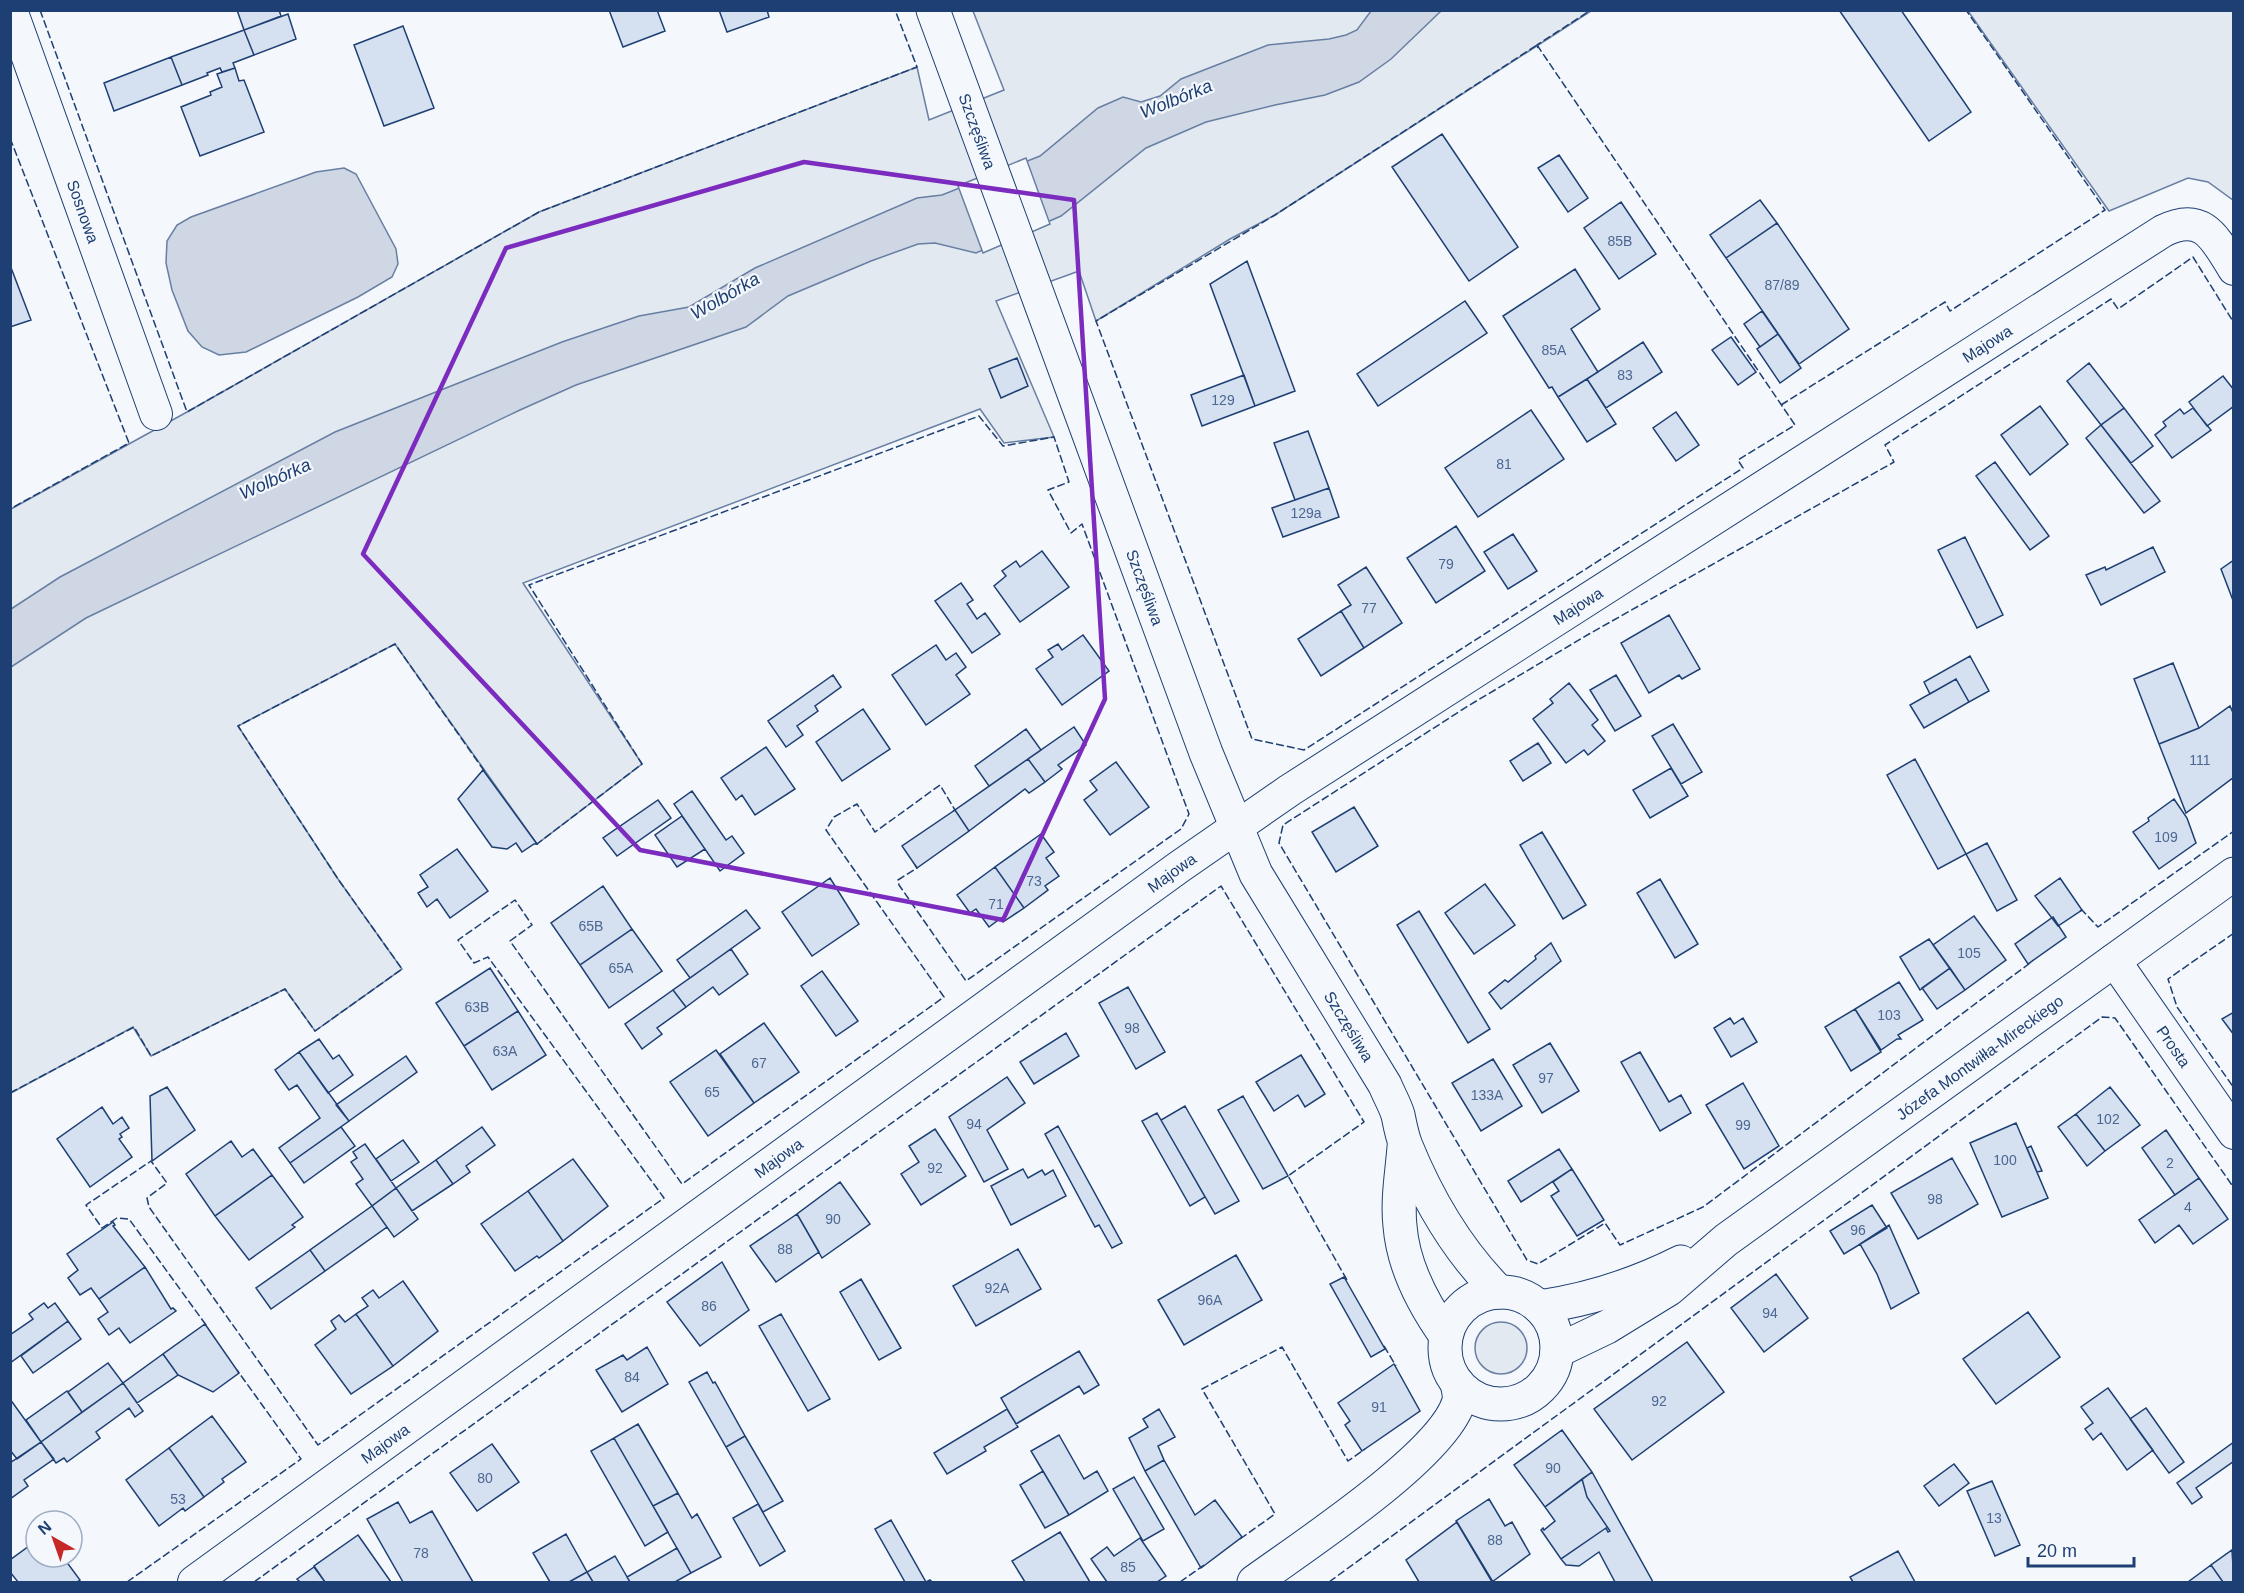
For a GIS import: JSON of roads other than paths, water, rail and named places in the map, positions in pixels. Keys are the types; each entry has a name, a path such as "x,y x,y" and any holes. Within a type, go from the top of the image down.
{"main road":[{"name":"Szczęśliwa","path":"933,10 1206,753 1256,874 1385,1085 1397,1112 1404,1143 1428,1197 1458,1243 1499,1292"},
{"name":"Józefa Montwiłła-Mireckiego","path":"1557,1350 1606,1327 1669,1289 1726,1240 2234,874"},
{"name":"Szczęśliwa","path":"1404,1143 1399,1202 1400,1228 1409,1264 1420,1293 1434,1320 1446,1336"},
{"name":"Józefa Montwiłła-Mireckiego","path":"1539,1307 1596,1294 1659,1273 1726,1240"},
{"path":"1254,1582 1357,1507 1435,1440 1453,1415 1460,1399 1445,1353 1446,1336 1453,1319 1465,1305 1481,1296 1499,1292 1527,1298 1539,1307 1549,1319 1556,1334 1557,1350 1554,1368 1546,1383 1533,1395 1516,1403 1499,1405 1476,1413 1408,1475 1357,1507"},
{"path":"1456,1383 1468,1394 1483,1402 1499,1405"}],"street":[{"name":"Sosnowa","path":"11,10 156,414"},
{"name":"Majowa","path":"194,1582 1235,826 2163,231 2176,225 2190,224 2204,227 2215,239 2234,269"},
{"name":"Prosta","path":"2114,960 2234,1133"}],"water":[{"name":"Wolbórka","path":"1371,11 1441,11 1391,59 1359,82 1325,95 1206,122 1146,148 1061,216 976,253 935,243 918,244 788,296 746,327 576,385 86,618 11,667 11,609 60,577 335,432 562,342 639,316 689,307 755,268 917,198 942,195 1040,156 1098,108 1123,97 1141,102 1160,96 1181,79 1268,45 1329,39 1346,35 1357,30"},
{"path":"344,168 356,174 396,249 398,264 392,277 358,297 246,352 219,355 202,347 188,331 172,290 166,263 167,241 177,225 191,217 316,172"}]}
